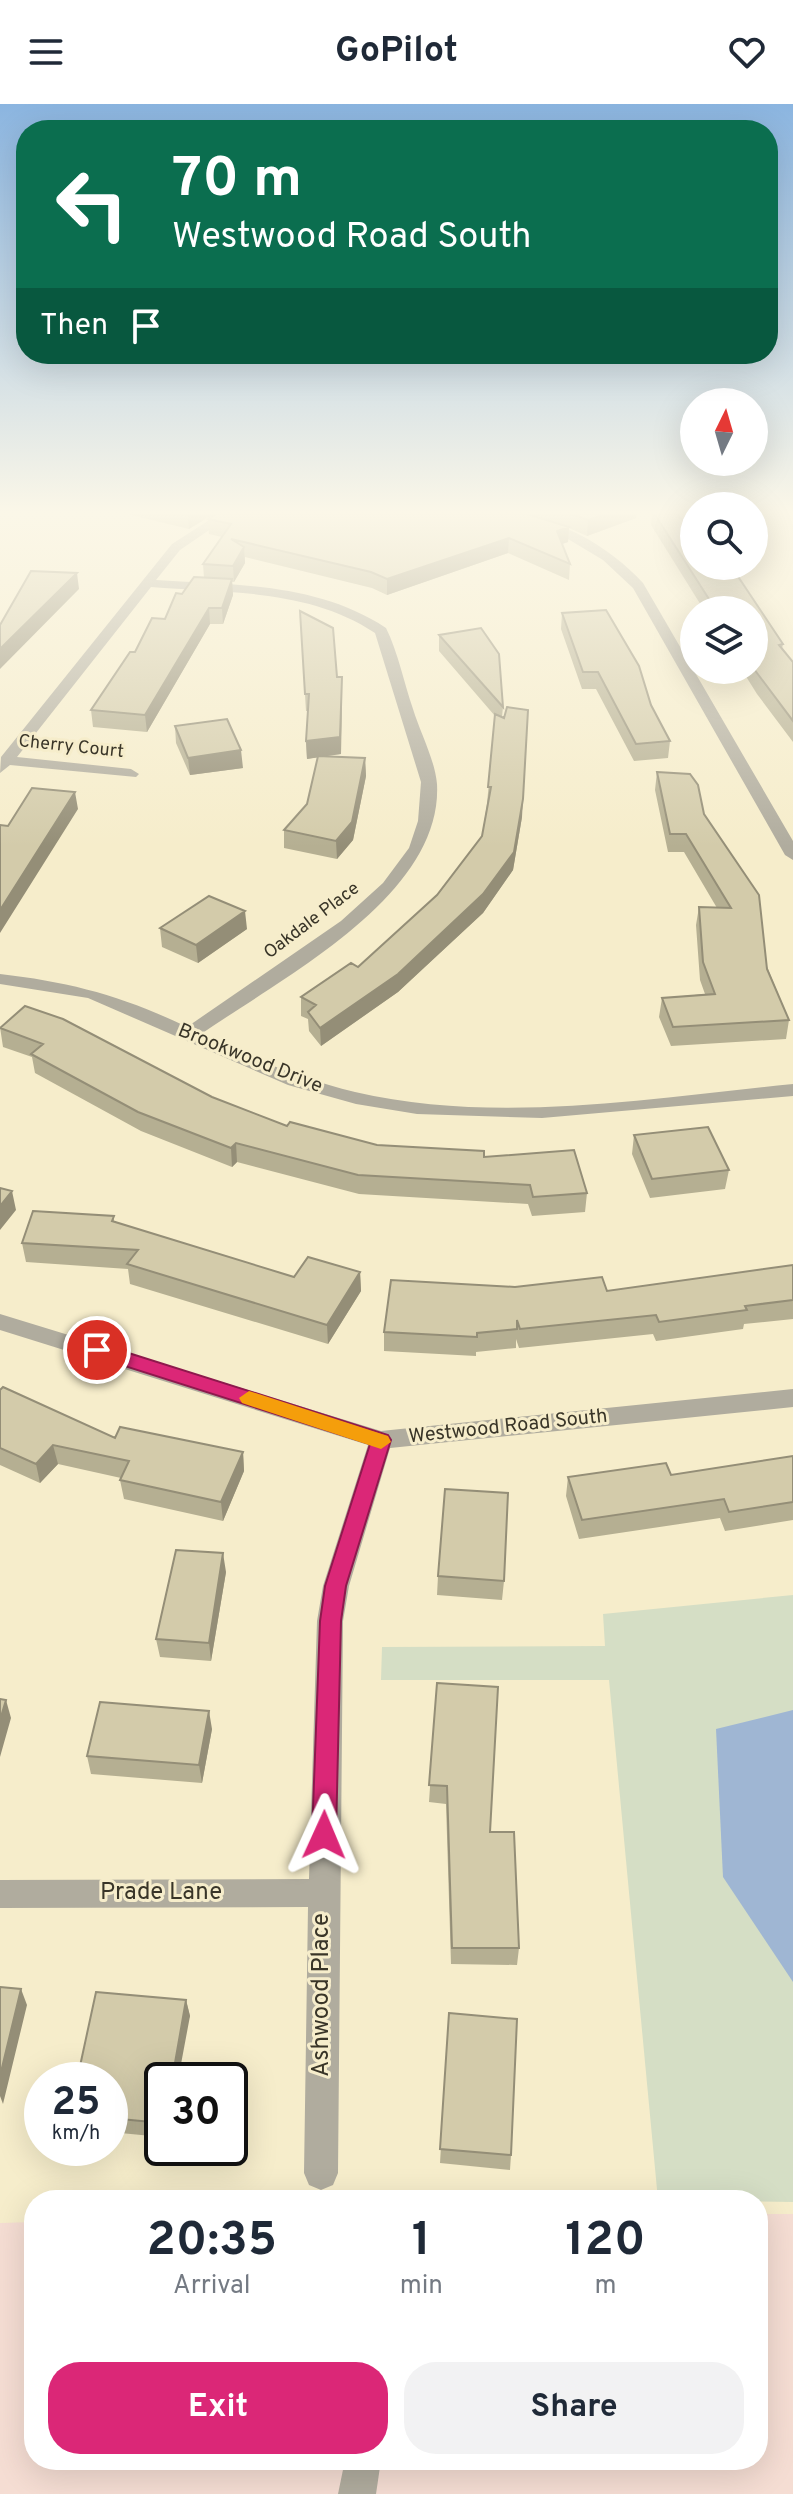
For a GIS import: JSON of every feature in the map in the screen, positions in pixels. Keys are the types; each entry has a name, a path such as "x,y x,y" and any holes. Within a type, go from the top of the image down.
{"street":[{"path":"3,764 112,625"},
{"name":"Oakdale Place","path":"187,1035 347,925 389,887 417,848 426,821 429,782 381,631 373,625"},
{"path":"660,625 793,855"},
{"name":"Cherry Court","path":"3,764 131,774"},
{"name":"Brookwood Drive","path":"0,979 66,987 122,1004 295,1081 362,1099 432,1110 536,1113 793,1090"},
{"name":"Westwood Road South","path":"0,1322 381,1440 793,1398"},
{"name":"Ashwood Place","path":"321,2173 323,1893 330,1621 336,1586 381,1440"},
{"name":"Prade Lane","path":"0,1894 323,1893"},
{"path":"357,2494 361,2470"}],"shaded area":[{"path":"768,2214 793,2214 793,2494 0,2494 0,2223 24,2222 24,2470 768,2470"}],"green space":[{"path":"793,1595 793,2202 768,2202 768,2190 657,2190 609,1680 381,1680 382,1647 605,1646 603,1614"}],"water":[{"path":"793,1710 793,1982 723,1877 716,1729"}],"building":[{"path":"0,625 25,625 0,649"},
{"path":"149,625 199,625 145,715 91,710 130,652 135,652"},
{"path":"301,625 326,625 333,628 337,677 342,677 340,737 306,741 309,694 305,694"},
{"path":"566,625 615,625 639,666 651,705 670,741 636,744 598,672 583,672"},
{"path":"768,625 793,662 793,721 765,684 768,684"},
{"path":"481,628 499,654 503,707 439,635"},
{"path":"507,707 528,710 523,799 514,852 483,894 398,974 320,1028 308,1012 316,1005 301,997 351,963 358,967 437,895 482,836 491,787 488,787 495,714 504,718"},
{"path":"227,719 241,750 188,758 175,726"},
{"path":"318,756 365,758 352,822 336,841 284,830 307,804"},
{"path":"657,772 690,774 698,785 704,814 759,895 767,969 789,1020 673,1027 662,998 715,994 703,962 699,907 731,908 686,834 670,834"},
{"path":"32,788 75,792 0,910 0,825 8,826"},
{"path":"209,896 245,911 196,945 160,928"},
{"path":"25,1006 63,1019 212,1097 287,1126 290,1122 377,1145 484,1151 484,1157 574,1150 587,1193 533,1197 530,1185 358,1175 236,1143 231,1148 138,1112 31,1054 43,1044 0,1028"},
{"path":"708,1127 729,1170 652,1179 634,1135"},
{"path":"0,1188 12,1191 0,1206"},
{"path":"33,1211 114,1216 112,1221 294,1277 308,1257 360,1272 327,1325 127,1264 138,1250 22,1243"},
{"path":"793,1265 793,1300 745,1306 747,1310 659,1322 656,1315 520,1329 517,1320 517,1329 477,1333 477,1337 384,1332 391,1280 515,1287 602,1277 607,1291"},
{"path":"3,1387 115,1438 120,1427 243,1452 221,1502 120,1480 129,1461 53,1445 36,1464 0,1448 0,1390"},
{"path":"793,1456 793,1502 729,1512 724,1499 582,1520 568,1477 666,1463 671,1475"},
{"path":"445,1489 508,1493 504,1581 438,1576"},
{"path":"176,1550 223,1553 209,1643 156,1639"},
{"path":"437,1683 498,1687 490,1832 514,1832 519,1948 452,1948 447,1786 429,1785"},
{"path":"0,1699 6,1700 0,1720"},
{"path":"100,1702 209,1711 199,1765 87,1756"},
{"path":"0,1987 21,1989 0,2076"},
{"path":"96,1992 186,2000 175,2062 144,2062 144,2121 128,2120 128,2062 81,2062"},
{"path":"449,2013 517,2019 511,2155 440,2149"}],"slow traffic":[{"path":"249,1398 381,1442"}],"route":[{"path":"97,1350 381,1440 336,1586 330,1621 324,1835"}]}
